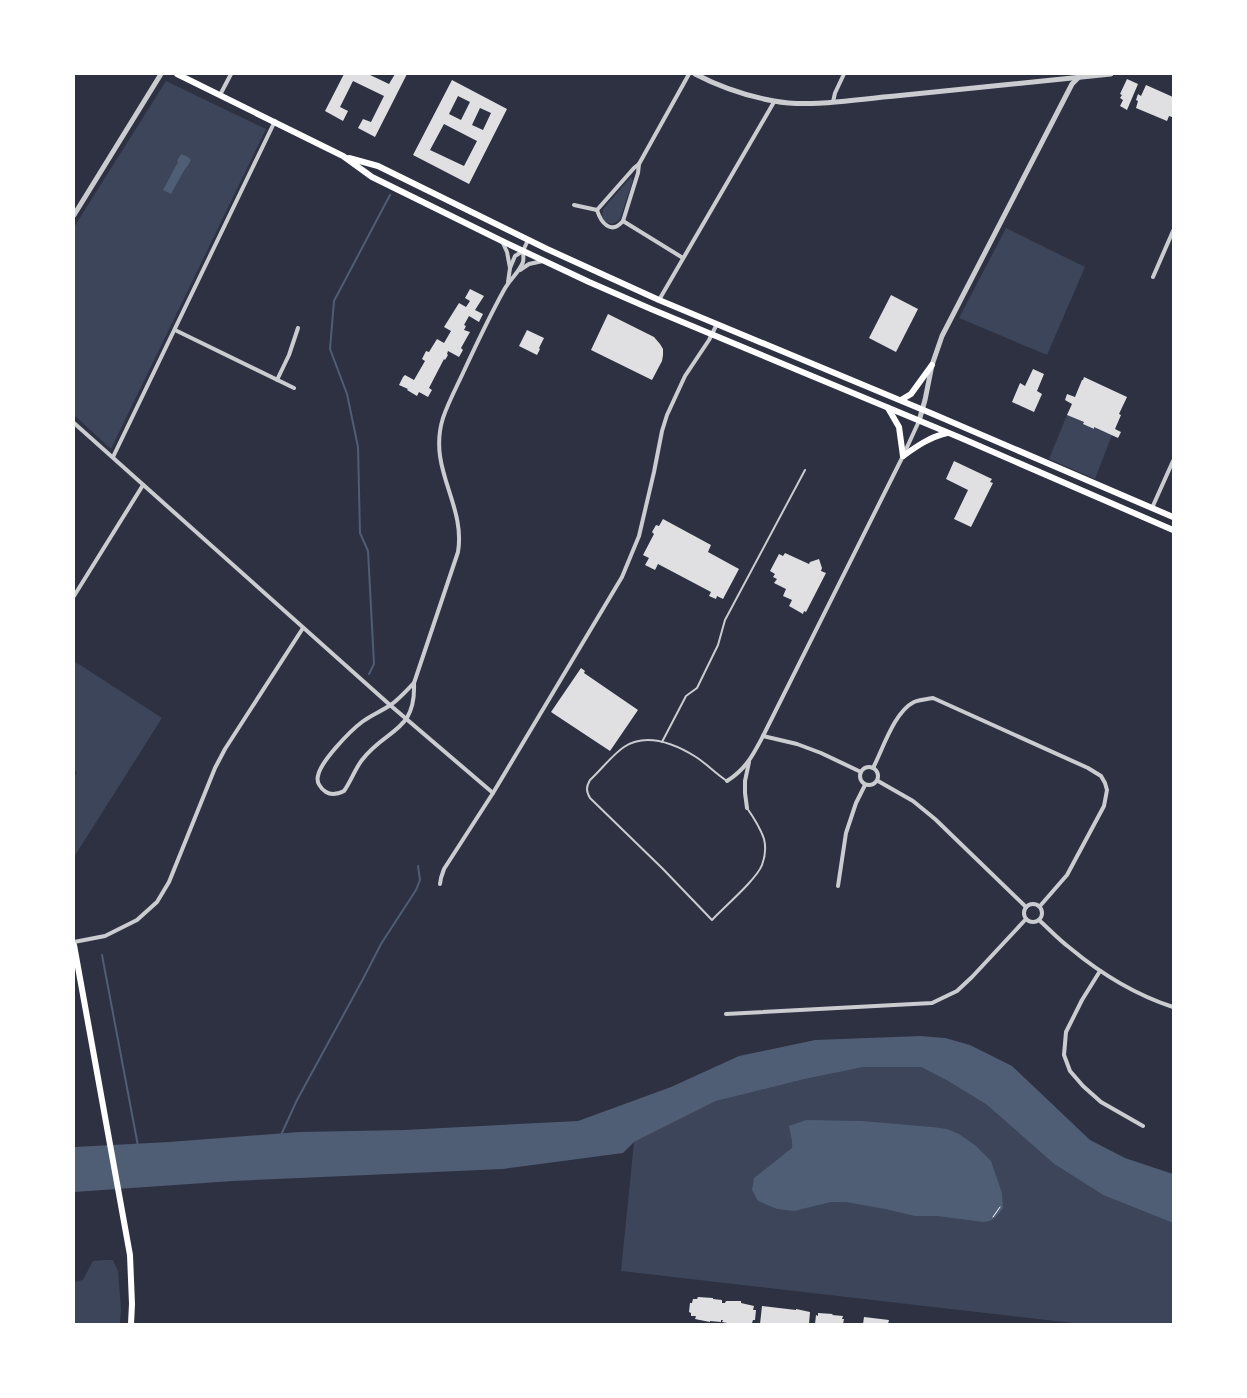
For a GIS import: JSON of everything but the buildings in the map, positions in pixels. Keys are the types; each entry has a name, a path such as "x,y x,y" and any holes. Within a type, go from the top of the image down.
{"main road":[{"path":"177,74 343,156 372,177 523,251 644,306 919,420 1173,530"},
{"path":"343,156 378,166 528,240 659,300 922,409 1173,517"},
{"path":"900,400 911,394 932,365"},
{"path":"887,407 899,426 902,456 930,438 948,433"},
{"path":"74,943 130,1255 131,1324"}],"street":[{"path":"74,215 161,74"},
{"path":"220,95 231,74"},
{"path":"597,210 599,218 605,225 616,227 623,222 640,164 689,74"},
{"path":"695,74 743,94 774,102 799,103 833,102 1081,75 1111,74"},
{"path":"833,102 834,93 844,74"},
{"path":"727,781 737,774 748,762 763,736 919,420 932,365 942,336 1072,84 1081,75"},
{"path":"659,300 774,102"},
{"path":"113,457 275,121"},
{"path":"597,210 634,168 640,164"},
{"path":"574,204 597,210"},
{"path":"623,222 683,258"},
{"path":"1153,277 1173,231"},
{"path":"518,272 524,259 523,251 528,240"},
{"path":"502,241 507,252 510,268"},
{"path":"508,282 510,268 515,256 523,251"},
{"path":"414,683 390,705 374,714 349,733 329,757 317,777 318,784 325,792 332,794 344,791 362,759 407,720 414,701 414,683 458,552 460,540 458,522 441,465 438,440 440,429 448,405 474,348 508,282 529,264 545,261"},
{"path":"440,884 444,869 493,793 622,577 639,536 662,431 668,415 685,376 712,335 717,324"},
{"path":"277,380 289,355 298,328"},
{"path":"174,330 294,388"},
{"path":"74,422 303,628 493,793"},
{"path":"1152,508 1173,461"},
{"path":"74,596 143,485"},
{"path":"74,943 105,936 137,920 157,902 169,882 204,795 225,749 303,628"},
{"path":"873,768 894,724 903,710 915,702 933,698 1102,776 1107,790 1104,806 1067,875 1040,906"},
{"path":"763,736 797,744 861,772"},
{"path":"747,808 745,780 748,762"},
{"path":"868,767 873,768 878,772 878,781 871,786 866,785 860,778 861,772 868,767"},
{"path":"878,781 913,801 935,819 1026,907"},
{"path":"838,886 846,833 856,803 866,785"},
{"path":"1039,920 1031,922 1026,919 1024,911 1031,904 1040,906"},
{"path":"1039,920 1042,911 1040,906"},
{"path":"726,1014 932,1002 957,991 972,978 1026,919"},
{"path":"1039,920 1069,948 1100,971 1161,1003 1173,1007"},
{"path":"1100,971 1082,1000 1066,1032 1064,1055 1070,1071 1083,1086 1101,1102 1143,1126"}],"lane":[{"path":"662,742 686,696 697,688 718,645 725,620 805,470"},
{"path":"727,781 698,758 684,750 650,739 637,741 623,748 586,786 590,798 712,920 754,877 762,866 765,853 764,840 758,824 747,808"}],"path":[{"path":"993,1217 1000,1207"}],"shaded area":[{"path":"166,81 266,129 111,449 74,415 74,227"},
{"path":"181,154 191,160 171,194 163,190"},
{"path":"631,177 633,180 620,219 612,224 605,222 602,218 603,209"},
{"path":"1006,228 1085,267 1047,355 959,318"},
{"path":"1067,415 1084,422 1083,424 1093,429 1094,427 1112,435 1095,479 1049,459"},
{"path":"74,661 162,718 74,857 74,776 77,773 74,770"},
{"path":"921,1036 945,1038 970,1045 1012,1066 1090,1140 1125,1158 1173,1174 1173,1223 1103,1195 1054,1164 987,1105 921,1067 864,1067 805,1079 716,1101 634,1142 623,1153 503,1169 233,1181 74,1192 74,1147 299,1132 404,1130 578,1121 671,1087 739,1056 815,1040"},
{"path":"864,1067 921,1067 987,1105 1054,1164 1103,1195 1173,1223 1173,1324 1082,1324 621,1271 634,1142 716,1101 805,1079"},
{"path":"806,1120 862,1121 932,1127 947,1129 959,1134 976,1146 991,1161 1002,1193 1003,1208 993,1219 984,1222 937,1216 915,1216 846,1202 831,1202 794,1211 777,1209 758,1201 752,1190 754,1178 792,1148 789,1126"},
{"path":"113,1260 118,1271 121,1309 120,1324 74,1324 74,1282 83,1280 93,1261"}],"waterway":[{"path":"369,674 374,664 368,551 360,533 358,447 347,394 330,349 334,301 390,195"},
{"path":"281,1135 297,1100 381,944 416,890 420,880 418,866"},
{"path":"102,955 138,1146"}]}
